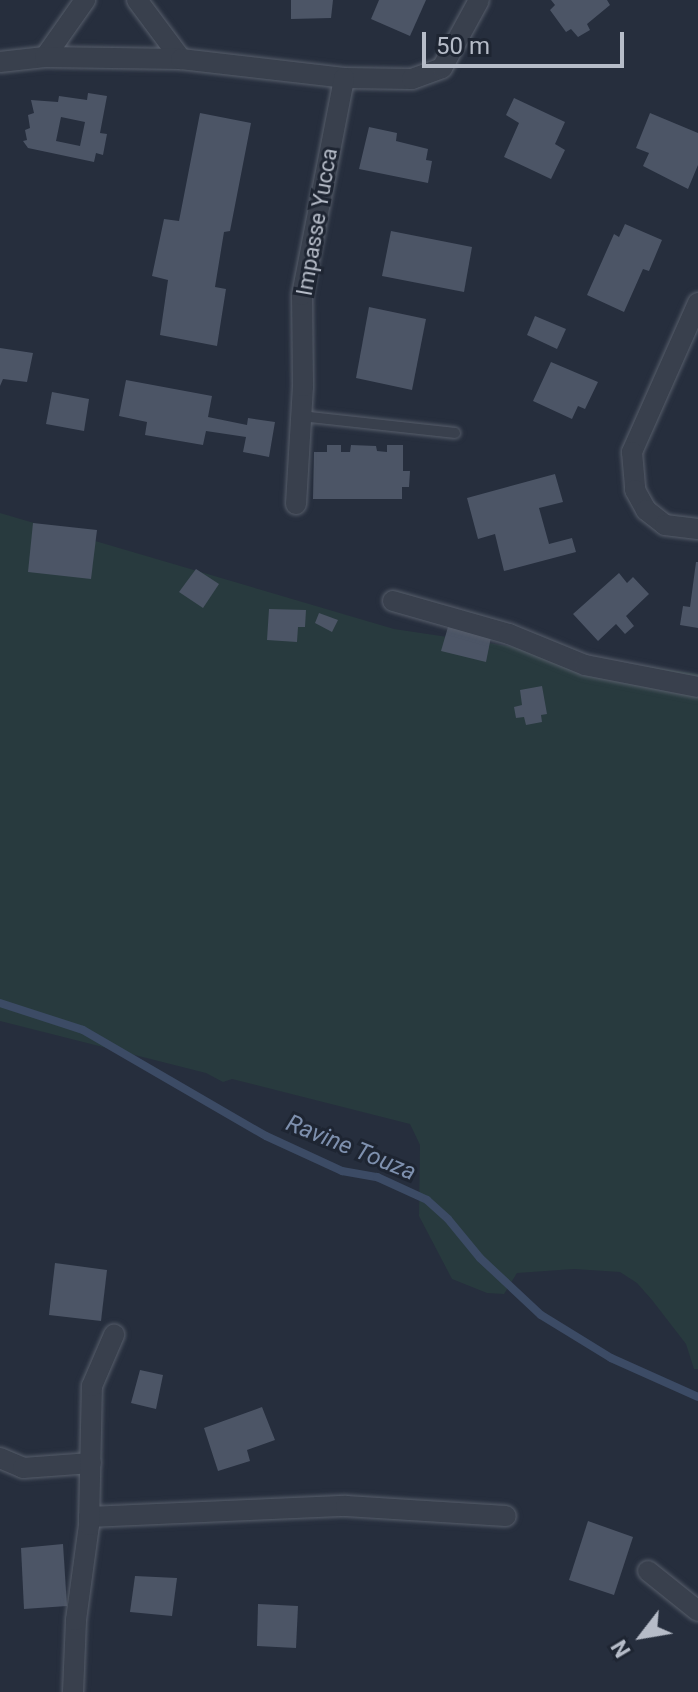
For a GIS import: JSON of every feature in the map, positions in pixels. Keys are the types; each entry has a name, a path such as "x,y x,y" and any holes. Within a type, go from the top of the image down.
{"street":[{"path":"45,57 85,0"},
{"path":"137,0 181,59"},
{"path":"0,62 45,57 181,59 344,78 412,79 442,68 479,0"},
{"name":"Impasse Yucca","path":"296,504 301,416 302,295 344,78"},
{"path":"698,303 632,452 635,490 646,510 665,525 698,529"},
{"path":"393,601 509,634 585,665 698,687"},
{"path":"73,1692 76,1620 89,1517 92,1386 114,1335"},
{"path":"0,1458 23,1468 91,1463"},
{"path":"89,1517 346,1506 506,1516"},
{"path":"648,1571 698,1611"}],"lane":[{"path":"301,416 455,433"}],"shaded area":[{"path":"0,513 394,629 698,674 698,1369 694,1369 686,1344 652,1300 637,1283 620,1272 574,1269 517,1273 504,1294 487,1293 452,1279 419,1216 420,1145 410,1124 232,1079 223,1082 206,1073 0,1021"}],"building":[{"path":"291,0 333,0 331,18 291,19"},
{"path":"379,0 426,0 410,36 371,19"},
{"path":"551,0 607,0 610,5 587,24 590,30 578,37 571,29 566,32 550,10 555,5"},
{"path":"88,93 107,96 100,133 107,134 103,155 96,153 94,162 28,148 23,141 27,140 25,130 30,128 28,115 34,113 31,100 58,102 59,96 87,100","holes":["61,117 85,122 80,146 56,141"]},
{"path":"514,98 565,122 555,144 565,150 551,179 504,157 519,123 506,115"},
{"path":"200,113 251,123 230,231 224,232 215,287 226,289 217,346 160,335 168,280 152,276 164,219 179,221"},
{"path":"650,113 698,133 698,165 688,189 643,166 649,153 636,148"},
{"path":"369,127 397,133 396,141 428,149 426,160 432,161 428,183 359,169"},
{"path":"625,224 662,240 649,271 643,269 624,312 587,295 614,234 619,237"},
{"path":"391,231 472,247 464,292 382,276"},
{"path":"369,307 426,319 412,390 356,378"},
{"path":"535,316 566,329 557,349 527,335"},
{"path":"0,348 33,353 27,382 3,379 0,386"},
{"path":"551,362 598,382 585,409 578,406 572,419 533,401"},
{"path":"126,380 212,396 208,417 247,425 248,418 275,422 269,457 243,452 246,437 206,431 203,445 145,435 147,422 119,416"},
{"path":"52,392 89,399 84,431 46,424"},
{"path":"327,445 341,445 341,452 350,452 351,445 376,446 377,451 387,452 387,445 403,445 403,471 410,471 409,487 402,487 402,499 313,499 314,452 327,452"},
{"path":"555,474 563,502 539,508 549,544 572,538 576,552 504,571 495,534 478,539 467,498"},
{"path":"33,523 97,530 91,579 28,572"},
{"path":"696,562 698,628 680,625 683,606 690,607"},
{"path":"196,569 219,584 203,608 179,592"},
{"path":"619,573 627,583 633,577 649,594 626,616 634,626 625,634 616,624 598,641 573,614"},
{"path":"269,609 306,610 305,627 298,627 297,642 267,640"},
{"path":"319,613 338,620 332,632 315,623"},
{"path":"448,627 491,637 486,662 441,651"},
{"path":"542,686 547,714 541,715 542,722 526,725 524,717 516,718 514,707 522,705 520,690"},
{"path":"55,1263 107,1270 101,1321 49,1315"},
{"path":"140,1370 163,1375 156,1409 131,1403"},
{"path":"262,1407 275,1440 247,1450 250,1461 218,1471 204,1428"},
{"path":"588,1521 633,1537 614,1595 569,1580"},
{"path":"63,1544 67,1606 24,1609 21,1548"},
{"path":"135,1576 177,1578 172,1616 130,1612"},
{"path":"258,1604 298,1606 296,1648 257,1646"}],"waterway":[{"name":"Ravine Touza","path":"0,1003 83,1030 266,1136 342,1171 377,1177 427,1200 448,1219 480,1258 541,1315 611,1358 698,1397"}]}
